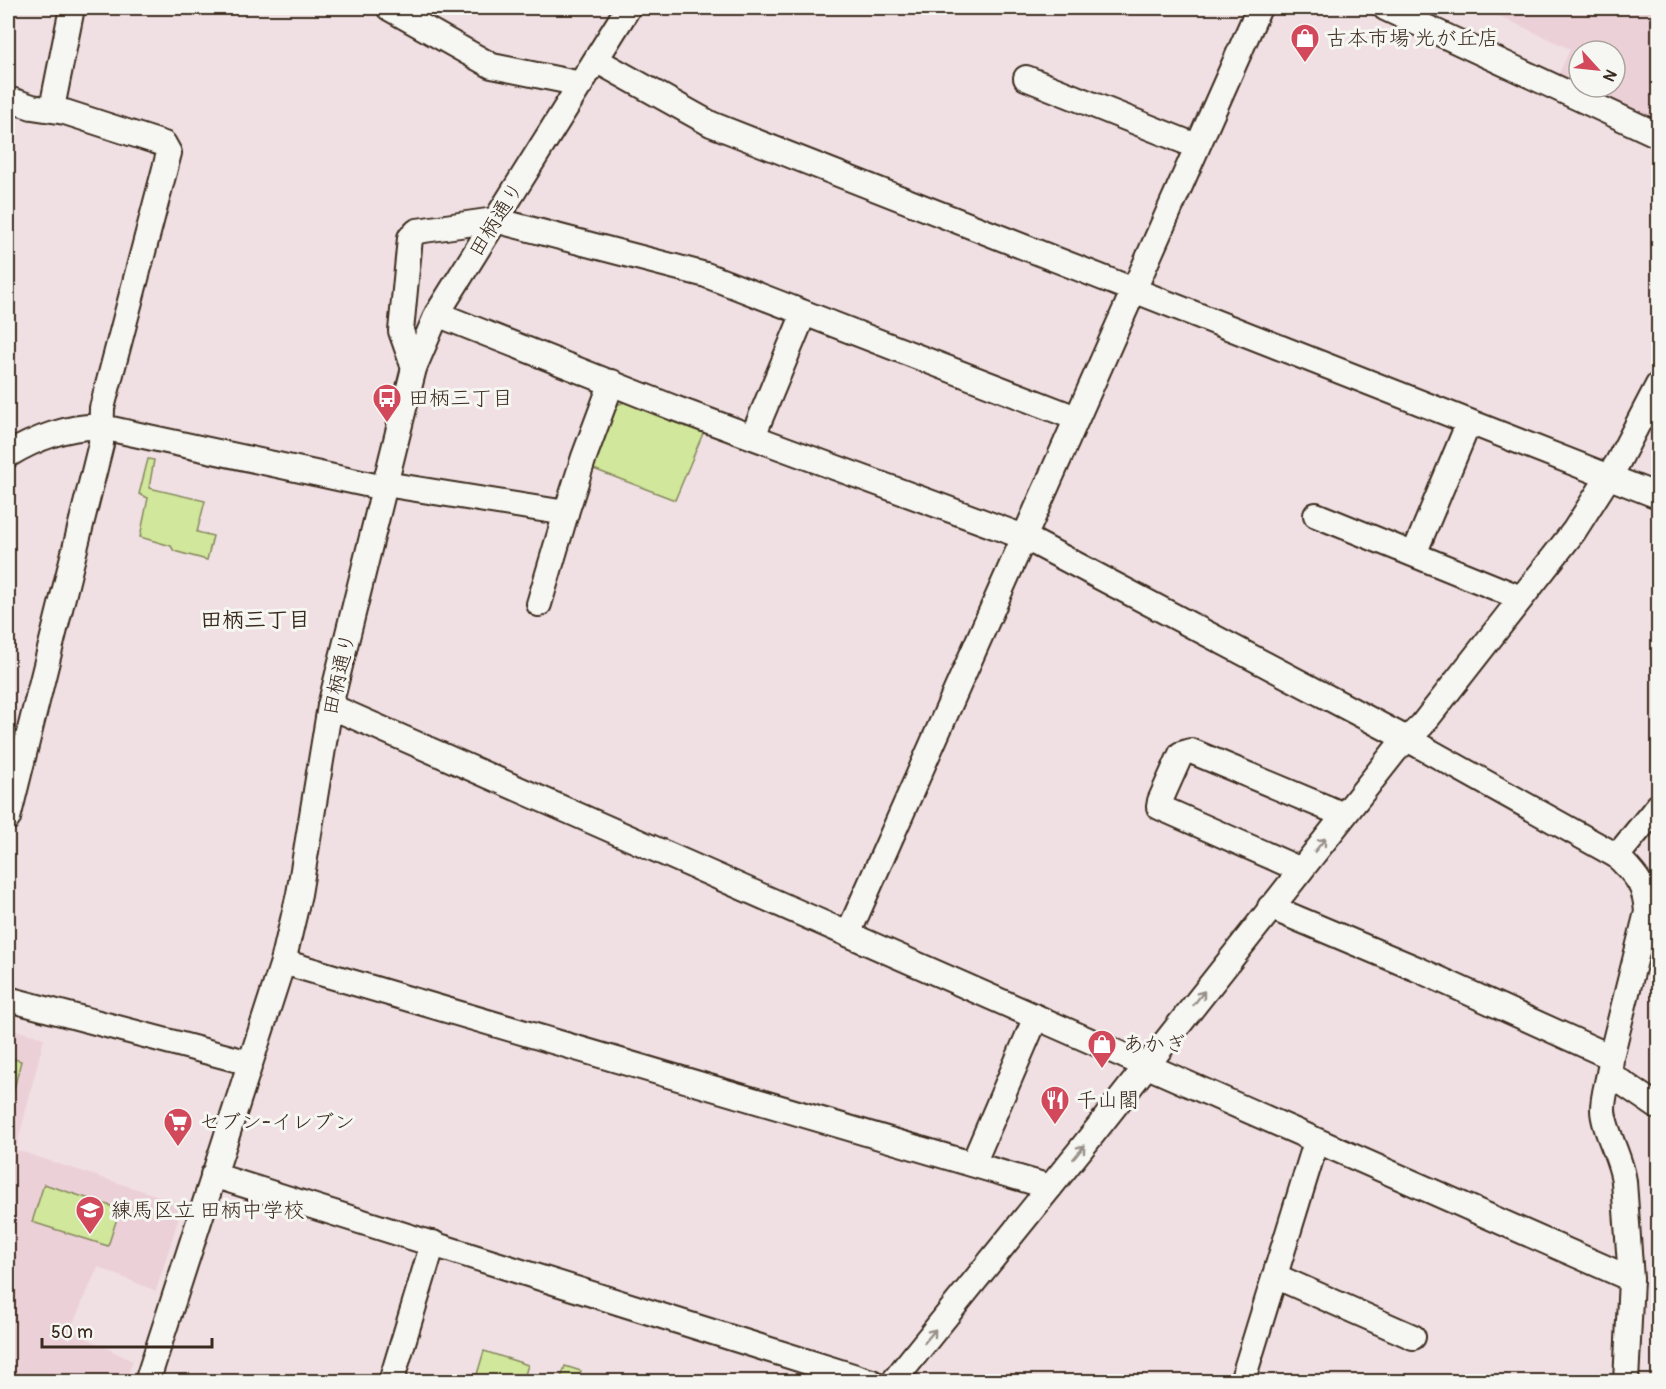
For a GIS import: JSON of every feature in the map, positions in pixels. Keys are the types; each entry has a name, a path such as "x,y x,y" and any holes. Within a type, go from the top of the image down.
{"street":[{"path":"51,108 72,8"},
{"path":"388,8 492,66 581,84"},
{"name":"田柄通り","path":"147,1382 283,962 300,891 330,706 414,368 437,314 628,8"},
{"path":"848,934 1259,8"},
{"path":"1385,8 1659,135"},
{"path":"596,60 711,124 1659,496"},
{"path":"1026,78 1196,146"},
{"path":"8,99 32,107 51,108 164,144 169,153 102,408 101,444 8,818"},
{"path":"414,368 401,331 410,238 417,231 495,220 706,275 1076,418"},
{"path":"753,436 804,313"},
{"path":"437,314 753,436 1024,537 1407,739 1617,856 1637,876 1646,892 1653,914 1611,1066 1603,1110 1623,1170 1630,1279 1626,1382"},
{"path":"539,604 584,457 612,382"},
{"path":"893,1382 1344,815 1407,739 1422,725 1574,531 1609,476 1659,385"},
{"path":"1414,554 1469,422"},
{"path":"8,455 35,440 83,428 102,428 384,486 567,513"},
{"path":"1316,515 1521,598"},
{"path":"330,706 1630,1279"},
{"path":"1301,870 1163,811 1160,801 1180,754 1191,751 1344,815"},
{"path":"1617,856 1659,806"},
{"path":"1270,907 1417,969 1611,1066 1659,1107"},
{"path":"283,962 1050,1187"},
{"path":"8,999 250,1063"},
{"path":"973,1164 1036,1017"},
{"path":"1242,1382 1316,1142"},
{"path":"213,1175 872,1382"},
{"path":"391,1382 433,1243"},
{"path":"1275,1276 1413,1337"}],"shaded area":[{"path":"1482,8 1658,8 1658,120 1613,99 1627,99 1627,39 1567,39 1567,48"},
{"path":"1567,56 1567,78 1559,74"},
{"name":"練馬区立 田柄中学校","path":"8,1028 44,1038 16,1150 183,1204 156,1291 98,1267 70,1330 133,1361 125,1381 8,1381"}],"green space":[{"path":"627,401 704,431 675,500 591,468 614,406"},
{"path":"148,459 154,460 149,488 205,501 197,532 213,536 207,560 174,551 171,546 140,537 148,498 139,494"},
{"path":"8,1057 21,1061 8,1113"},
{"path":"44,1184 120,1209 108,1246 32,1222"},
{"path":"484,1351 528,1365 523,1381 475,1381"},
{"path":"565,1366 581,1371 578,1381 560,1381"}],"place":[{"name":"古本市場 光が丘店","path":"1305,64"},
{"name":"田柄三丁目","path":"387,424"},
{"name":"あかぎ","path":"1102,1070"},
{"name":"千山閣","path":"1055,1126"},
{"name":"セブン-イレブン","path":"178,1148"},
{"name":"練馬区立 田柄中学校","path":"90,1236"}],"district":[{"name":"田柄三丁目","path":"255,619"}]}
